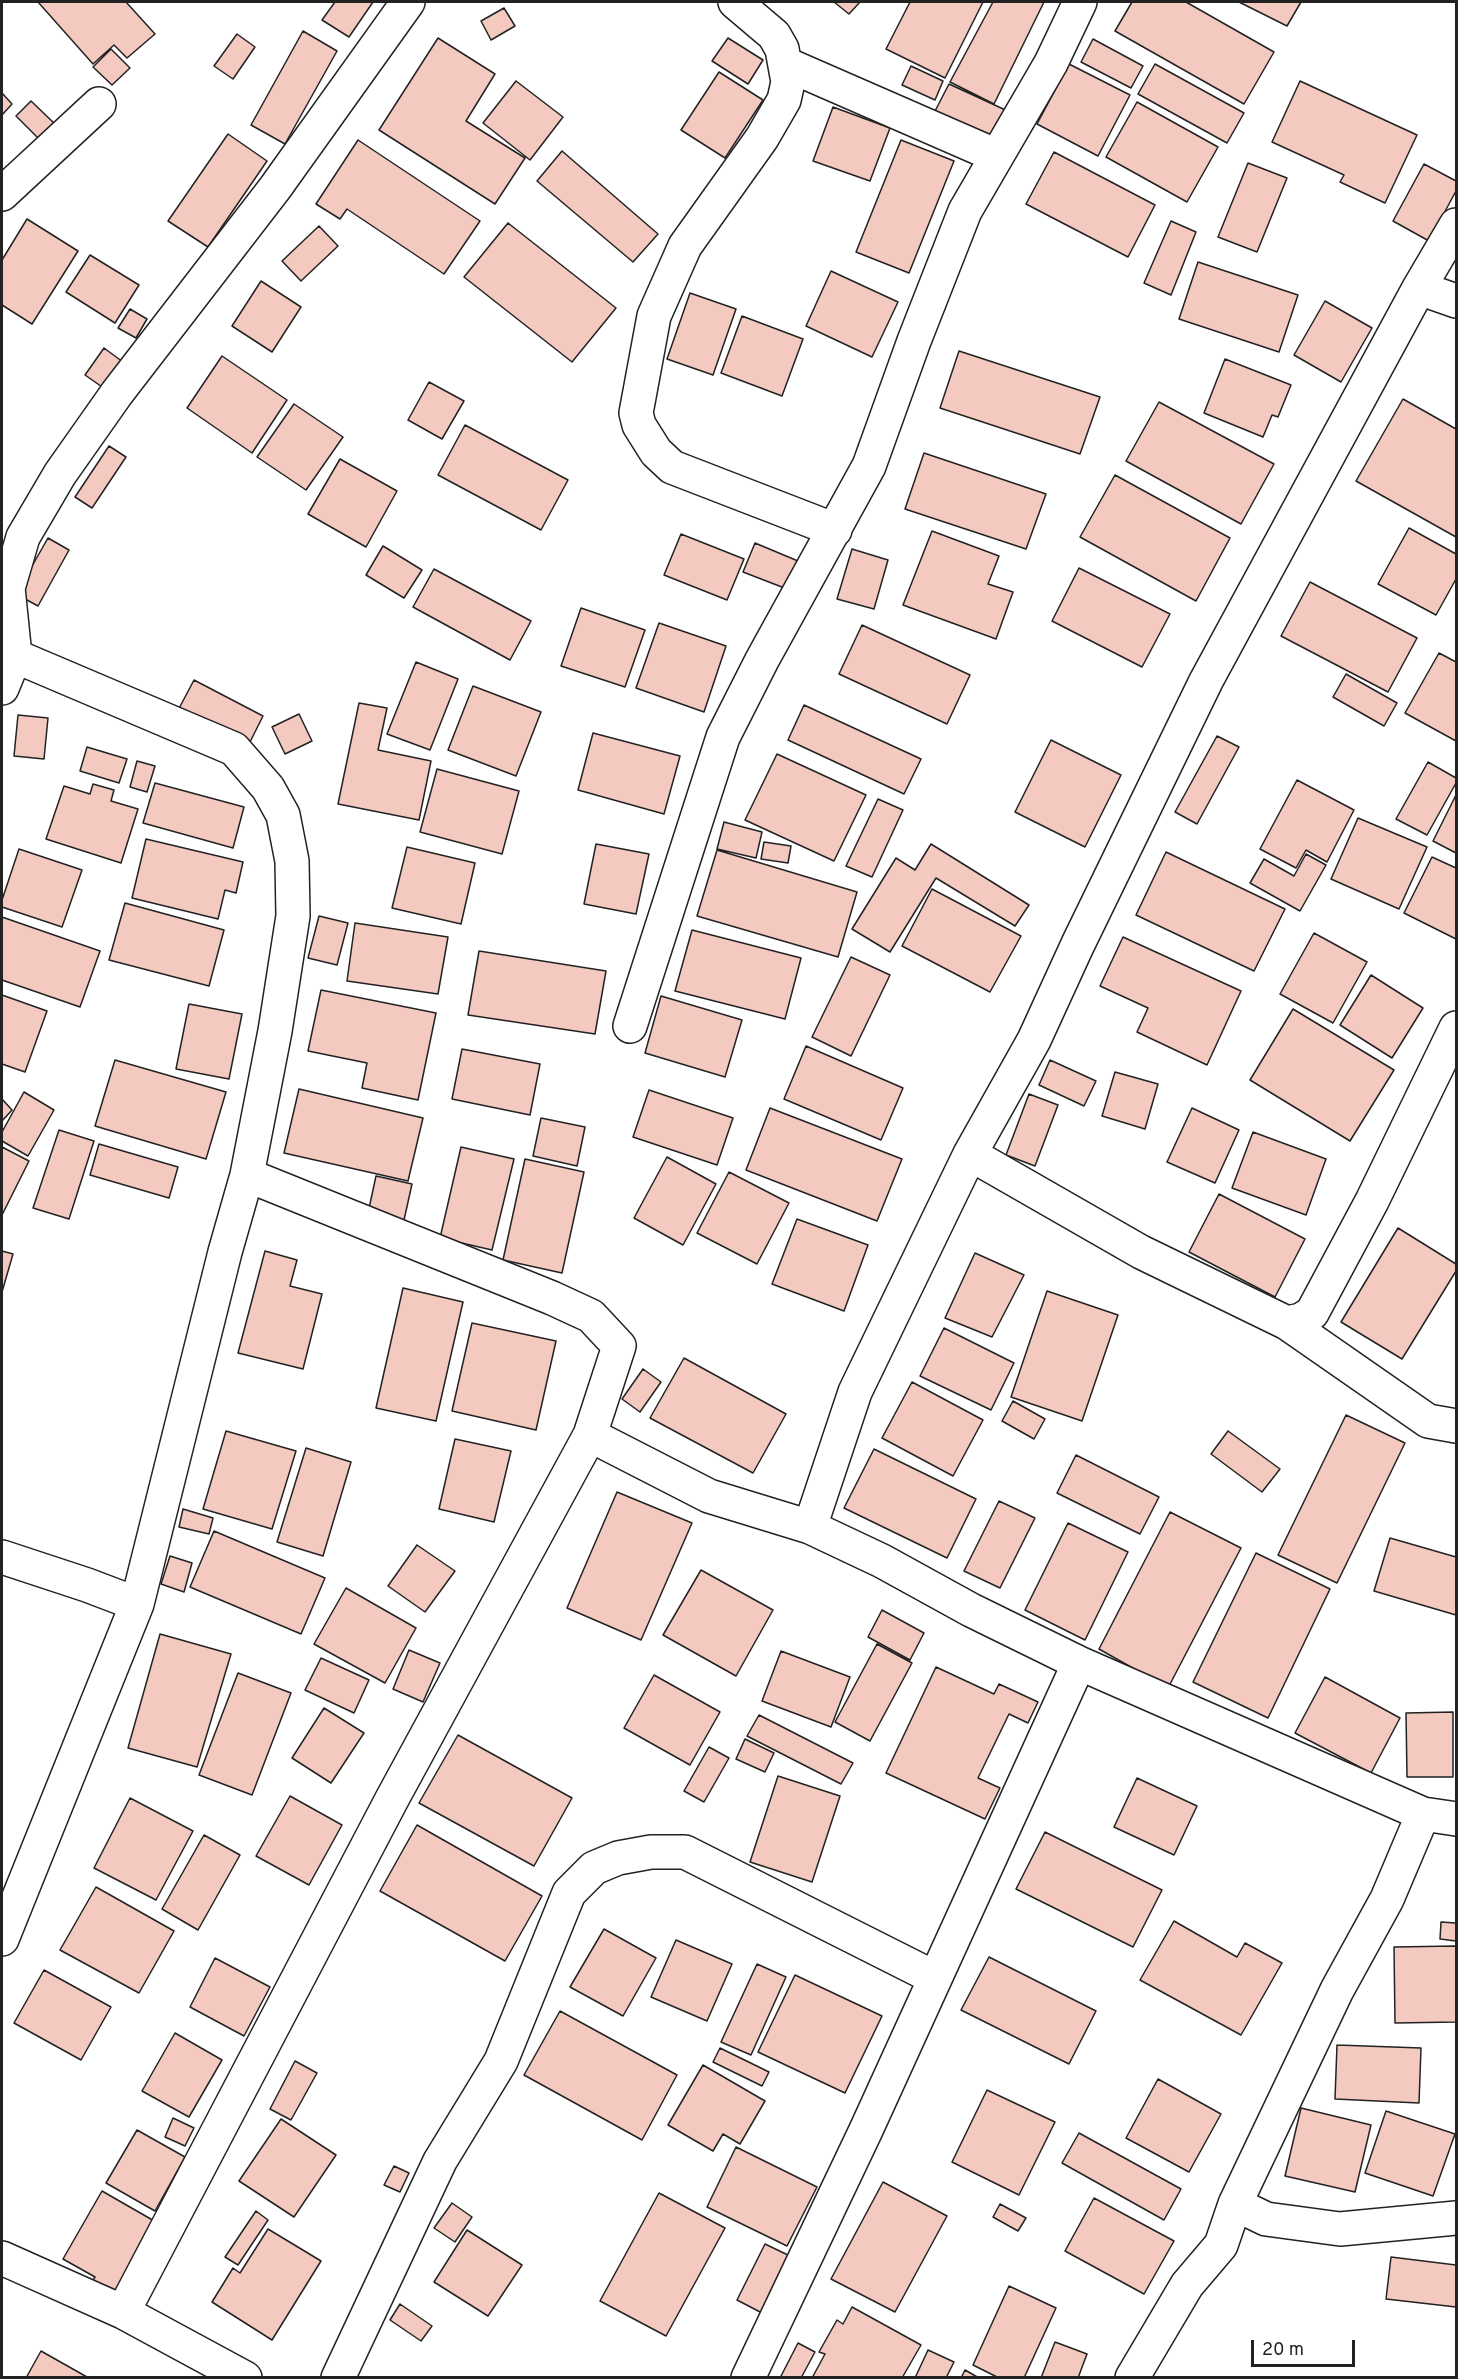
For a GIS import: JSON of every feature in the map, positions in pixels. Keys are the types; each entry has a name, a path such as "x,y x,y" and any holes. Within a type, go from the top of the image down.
{"street":[{"path":"2,688 15,656 8,588 23,537 60,474 117,393 275,188 408,2"},
{"path":"735,2 774,35 782,49 788,82 784,100 762,138 685,246 654,316 636,413 639,425 651,444 672,467 835,530"},
{"path":"630,1026 723,737 762,660 869,466 914,341 965,211 1051,63 1080,2"},
{"path":"786,64 997,156"},
{"path":"2,194 99,104"},
{"path":"810,1527 855,1392 970,1154 1034,1040 1206,681 1419,288 1456,225"},
{"path":"1419,288 1456,301"},
{"path":"2,1939 137,1605 225,1252 247,1174 275,1031 293,916 292,861 283,815 268,788 234,749 15,656"},
{"path":"1287,1323 1301,1320 1312,1313 1448,1066 1456,1028"},
{"path":"970,1154 1141,1252 1287,1323 1428,1421 1456,1426"},
{"path":"123,2312 386,1809 590,1435 620,1346 591,1316 552,1298 247,1174"},
{"path":"590,1435 709,1496 810,1527 882,1561 971,1610 1079,1663 1423,1814 1456,1819"},
{"path":"2,1557 87,1585 137,1605"},
{"path":"748,2378 866,2130 1079,1663"},
{"path":"1132,2378 1187,2285 1221,2246 1235,2204 1337,1990 1387,1899 1423,1814"},
{"path":"338,2378 440,2161 501,2061 569,1893 594,1869 618,1858 640,1854 686,1852 935,1978"},
{"path":"1235,2204 1266,2219 1340,2229 1456,2218"},
{"path":"2,2258 123,2312 245,2378"}],"building":[{"path":"38,2 126,2 155,34 127,58 114,45 93,64"},
{"path":"335,2 373,2 349,37 322,20"},
{"path":"834,2 860,2 849,14"},
{"path":"910,2 983,2 945,78 886,49"},
{"path":"993,2 1044,2 994,104 950,82"},
{"path":"1132,2 1186,2 1274,52 1244,104 1115,31"},
{"path":"1239,2 1301,2 1287,26"},
{"path":"504,8 515,26 491,40 481,21"},
{"path":"303,31 337,51 285,144 251,125"},
{"path":"237,34 255,47 233,79 214,66"},
{"path":"438,38 495,74 466,121 525,158 495,204 379,130"},
{"path":"728,38 763,60 748,84 712,61"},
{"path":"1093,39 1143,66 1131,88 1081,62"},
{"path":"111,49 130,68 112,85 93,67"},
{"path":"1069,64 1130,95 1098,156 1037,124"},
{"path":"1155,64 1244,113 1227,143 1138,94"},
{"path":"911,66 943,81 935,100 902,85"},
{"path":"719,72 763,100 725,158 681,130"},
{"path":"516,81 563,117 530,160 483,123"},
{"path":"1300,81 1417,135 1385,203 1340,182 1344,175 1272,142"},
{"path":"949,84 1012,113 997,143 934,113"},
{"path":"2,93 12,104 2,115"},
{"path":"31,101 56,125 40,140 16,116"},
{"path":"1137,102 1218,147 1187,202 1106,157"},
{"path":"833,107 890,128 870,181 813,161"},
{"path":"228,134 267,161 208,247 168,221"},
{"path":"358,140 480,221 444,274 347,209 340,219 316,204"},
{"path":"901,140 954,161 909,273 856,252"},
{"path":"562,151 658,234 633,262 537,181"},
{"path":"1054,152 1155,205 1128,257 1026,204"},
{"path":"1248,163 1287,178 1257,252 1218,237"},
{"path":"1424,164 1456,181 1456,191 1429,241 1393,221"},
{"path":"27,219 78,251 32,324 2,305 2,260"},
{"path":"1171,221 1196,232 1171,295 1144,283"},
{"path":"508,223 616,308 572,362 464,277"},
{"path":"319,226 338,246 301,281 282,261"},
{"path":"90,255 139,285 115,323 66,292"},
{"path":"1198,262 1298,295 1279,352 1179,319"},
{"path":"831,271 898,302 872,357 806,326"},
{"path":"261,281 301,307 272,352 232,326"},
{"path":"690,293 736,309 713,375 667,359"},
{"path":"1325,301 1372,328 1341,382 1294,355"},
{"path":"130,309 147,319 136,338 118,328"},
{"path":"742,316 803,339 782,396 721,373"},
{"path":"104,348 123,362 105,389 85,375"},
{"path":"959,351 1100,397 1080,454 940,408"},
{"path":"222,356 287,400 252,453 187,408"},
{"path":"1225,359 1291,385 1278,417 1272,415 1263,437 1204,413"},
{"path":"429,382 464,401 442,439 408,420"},
{"path":"1403,399 1456,429 1456,537 1356,481"},
{"path":"1159,402 1274,464 1241,524 1126,461"},
{"path":"294,404 343,437 306,490 257,457"},
{"path":"465,425 568,480 541,530 438,475"},
{"path":"109,446 126,457 92,508 75,497"},
{"path":"924,453 1046,494 1026,549 905,509"},
{"path":"340,459 397,491 366,547 308,514"},
{"path":"1115,475 1230,538 1196,601 1080,537"},
{"path":"1409,528 1456,554 1456,579 1436,615 1378,584"},
{"path":"932,531 999,556 988,584 1013,592 996,639 903,605"},
{"path":"681,534 744,559 727,600 664,575"},
{"path":"48,538 69,550 38,606 16,594"},
{"path":"755,543 798,561 787,589 743,572"},
{"path":"383,546 422,570 404,598 366,575"},
{"path":"852,549 888,560 874,609 837,599"},
{"path":"1079,568 1170,614 1142,667 1052,621"},
{"path":"434,569 531,621 510,660 413,607"},
{"path":"1310,582 1417,638 1388,692 1281,636"},
{"path":"581,608 645,630 625,687 561,666"},
{"path":"659,623 726,646 704,712 636,688"},
{"path":"862,625 970,675 947,724 839,674"},
{"path":"1439,653 1456,662 1456,741 1405,713"},
{"path":"416,662 458,679 430,750 387,734"},
{"path":"1346,674 1397,703 1384,726 1333,697"},
{"path":"194,680 263,716 245,752 175,716"},
{"path":"473,686 541,712 516,776 448,750"},
{"path":"359,703 387,708 378,750 431,761 419,820 338,804"},
{"path":"804,705 921,759 904,794 788,740"},
{"path":"299,714 312,741 285,754 272,727"},
{"path":"18,715 48,718 44,759 14,756"},
{"path":"593,733 680,756 664,814 578,790"},
{"path":"1217,736 1239,747 1197,824 1175,812"},
{"path":"1051,740 1121,775 1085,847 1015,812"},
{"path":"87,747 127,759 119,783 80,771"},
{"path":"777,754 866,795 834,861 745,820"},
{"path":"137,761 155,766 147,792 130,787"},
{"path":"1428,762 1456,778 1456,783 1427,835 1396,819"},
{"path":"437,769 519,791 502,854 420,832"},
{"path":"1297,780 1354,810 1327,862 1306,850 1296,868 1260,849"},
{"path":"155,783 244,807 233,848 143,823"},
{"path":"93,784 114,790 111,801 138,809 121,863 46,839 64,786 90,794"},
{"path":"1456,795 1456,853 1433,841"},
{"path":"878,799 903,810 872,877 846,866"},
{"path":"1358,818 1427,847 1399,909 1331,879"},
{"path":"724,822 762,832 756,858 717,849"},
{"path":"146,839 243,862 236,893 225,890 218,919 132,898"},
{"path":"764,842 791,846 788,863 761,859"},
{"path":"596,844 649,854 636,914 584,904"},
{"path":"931,844 1029,905 1015,926 936,878 890,952 852,929 896,858 915,870"},
{"path":"407,847 475,863 461,924 392,908"},
{"path":"19,849 82,870 62,927 2,907 2,900"},
{"path":"717,850 857,892 838,957 697,916"},
{"path":"1166,852 1285,909 1254,971 1136,915"},
{"path":"1306,854 1326,865 1300,911 1250,883 1264,859 1294,876"},
{"path":"1432,857 1456,868 1456,939 1404,913"},
{"path":"932,889 1021,936 990,992 902,946"},
{"path":"125,903 224,930 209,986 109,960"},
{"path":"319,916 348,923 337,965 308,958"},
{"path":"2,917 100,951 80,1007 2,980"},
{"path":"355,923 448,937 438,994 347,981"},
{"path":"692,930 801,958 785,1019 675,991"},
{"path":"1314,933 1367,962 1333,1023 1280,994"},
{"path":"1123,937 1241,991 1207,1065 1137,1032 1148,1008 1100,986"},
{"path":"479,951 606,971 595,1034 468,1015"},
{"path":"851,957 890,975 851,1056 812,1037"},
{"path":"1371,975 1423,1008 1392,1058 1340,1025"},
{"path":"321,990 436,1013 418,1100 362,1088 367,1063 308,1051"},
{"path":"2,995 47,1011 25,1072 2,1064"},
{"path":"661,996 742,1020 725,1077 645,1053"},
{"path":"189,1004 242,1014 229,1079 176,1069"},
{"path":"1293,1009 1394,1070 1350,1141 1250,1080"},
{"path":"806,1046 903,1088 881,1140 784,1099"},
{"path":"462,1049 540,1064 530,1115 452,1099"},
{"path":"115,1060 226,1092 206,1159 95,1126"},
{"path":"1050,1060 1096,1081 1084,1106 1039,1085"},
{"path":"1115,1072 1158,1084 1145,1129 1102,1116"},
{"path":"299,1089 423,1118 408,1181 284,1153"},
{"path":"649,1090 733,1118 717,1165 633,1137"},
{"path":"24,1092 54,1110 28,1156 2,1141 2,1132"},
{"path":"1029,1094 1058,1105 1035,1166 1006,1155"},
{"path":"2,1099 12,1110 2,1121"},
{"path":"770,1108 902,1159 877,1221 746,1170"},
{"path":"1192,1108 1239,1130 1215,1183 1167,1162"},
{"path":"541,1118 585,1127 577,1166 533,1156"},
{"path":"59,1130 94,1141 69,1219 33,1208"},
{"path":"1253,1132 1326,1159 1306,1215 1232,1188"},
{"path":"99,1144 178,1167 169,1198 90,1175"},
{"path":"2,1147 29,1161 2,1215"},
{"path":"461,1147 514,1159 492,1250 440,1238"},
{"path":"667,1157 716,1184 683,1245 634,1218"},
{"path":"525,1159 584,1172 562,1273 503,1260"},
{"path":"729,1172 789,1203 757,1264 697,1233"},
{"path":"376,1176 412,1184 404,1220 368,1213"},
{"path":"1219,1194 1305,1239 1275,1297 1189,1252"},
{"path":"797,1219 868,1245 844,1311 772,1284"},
{"path":"1398,1228 1456,1264 1456,1271 1402,1359 1341,1322"},
{"path":"2,1251 13,1254 2,1292"},
{"path":"265,1251 297,1260 290,1286 322,1294 303,1369 238,1353"},
{"path":"975,1253 1024,1275 992,1337 945,1318"},
{"path":"403,1288 463,1302 436,1421 376,1408"},
{"path":"1047,1291 1118,1315 1082,1421 1011,1397"},
{"path":"472,1323 556,1341 536,1430 452,1411"},
{"path":"944,1328 1014,1363 991,1410 920,1376"},
{"path":"684,1358 786,1414 753,1473 650,1418"},
{"path":"643,1369 661,1382 640,1412 622,1399"},
{"path":"912,1382 983,1420 953,1476 882,1438"},
{"path":"1013,1401 1045,1419 1034,1439 1002,1421"},
{"path":"1346,1415 1405,1443 1337,1583 1278,1555"},
{"path":"226,1431 296,1451 272,1529 203,1509"},
{"path":"1228,1431 1280,1469 1262,1492 1211,1454"},
{"path":"455,1439 511,1451 494,1522 439,1509"},
{"path":"306,1448 351,1462 323,1556 277,1542"},
{"path":"874,1449 976,1499 947,1558 844,1508"},
{"path":"1076,1455 1159,1497 1140,1534 1057,1493"},
{"path":"617,1492 692,1523 641,1640 567,1608"},
{"path":"999,1501 1035,1518 1000,1588 964,1571"},
{"path":"183,1509 213,1518 209,1534 179,1527"},
{"path":"1170,1512 1241,1548 1168,1688 1099,1649"},
{"path":"1068,1523 1128,1552 1085,1640 1025,1610"},
{"path":"214,1531 325,1578 301,1634 190,1587"},
{"path":"1390,1538 1456,1557 1456,1615 1374,1591"},
{"path":"417,1545 455,1571 425,1612 388,1586"},
{"path":"1256,1553 1330,1589 1268,1718 1193,1682"},
{"path":"170,1556 192,1563 184,1592 161,1584"},
{"path":"701,1570 773,1610 736,1676 663,1635"},
{"path":"346,1588 416,1628 385,1683 314,1644"},
{"path":"882,1610 924,1633 910,1660 868,1637"},
{"path":"160,1634 231,1654 197,1767 128,1748"},
{"path":"877,1644 912,1663 870,1741 835,1722"},
{"path":"409,1650 440,1663 423,1702 393,1689"},
{"path":"781,1651 850,1677 831,1727 762,1701"},
{"path":"321,1658 369,1680 354,1713 305,1690"},
{"path":"936,1667 994,1694 999,1684 1038,1702 1028,1723 1009,1714 978,1778 1000,1788 985,1819 886,1773"},
{"path":"238,1673 291,1693 252,1795 199,1775"},
{"path":"654,1675 720,1712 690,1765 624,1728"},
{"path":"1325,1677 1400,1718 1371,1773 1295,1733"},
{"path":"324,1708 364,1733 331,1783 292,1758"},
{"path":"1453,1712 1453,1777 1407,1777 1406,1713"},
{"path":"759,1715 853,1763 841,1784 747,1736"},
{"path":"458,1735 572,1798 534,1866 419,1803"},
{"path":"745,1739 774,1753 765,1772 736,1759"},
{"path":"709,1747 729,1758 704,1802 684,1791"},
{"path":"778,1776 840,1796 812,1882 750,1862"},
{"path":"1137,1778 1197,1806 1174,1855 1114,1827"},
{"path":"290,1796 342,1825 309,1885 256,1856"},
{"path":"130,1798 193,1831 156,1900 94,1868"},
{"path":"417,1825 542,1896 505,1961 380,1891"},
{"path":"1045,1832 1162,1890 1133,1947 1016,1889"},
{"path":"204,1835 240,1855 198,1930 162,1909"},
{"path":"96,1887 174,1931 139,1993 60,1950"},
{"path":"1174,1921 1237,1957 1245,1943 1282,1963 1241,2035 1140,1980"},
{"path":"1441,1922 1456,1923 1456,1941 1440,1939"},
{"path":"604,1929 656,1958 623,2016 570,1987"},
{"path":"676,1940 732,1964 707,2021 651,1997"},
{"path":"1456,1946 1456,2022 1395,2023 1394,1947"},
{"path":"989,1957 1096,2011 1069,2064 961,2010"},
{"path":"215,1958 270,1987 244,2036 190,2007"},
{"path":"757,1964 786,1977 751,2055 721,2042"},
{"path":"44,1970 111,2007 81,2060 14,2023"},
{"path":"795,1975 882,2016 845,2093 758,2052"},
{"path":"560,2011 677,2075 642,2140 524,2075"},
{"path":"175,2033 222,2060 189,2117 142,2091"},
{"path":"1337,2045 1421,2048 1419,2103 1335,2099"},
{"path":"720,2048 769,2072 762,2086 713,2062"},
{"path":"295,2061 317,2073 291,2120 270,2109"},
{"path":"703,2065 765,2101 740,2144 723,2134 713,2151 668,2125"},
{"path":"1158,2079 1221,2114 1189,2172 1126,2138"},
{"path":"987,2090 1055,2122 1019,2195 952,2162"},
{"path":"1301,2108 1371,2125 1355,2192 1285,2176"},
{"path":"1386,2111 1455,2134 1433,2196 1365,2173"},
{"path":"173,2118 194,2128 185,2146 165,2137"},
{"path":"281,2119 336,2155 294,2217 239,2181"},
{"path":"137,2130 185,2157 155,2211 106,2183"},
{"path":"1079,2133 1181,2189 1164,2220 1062,2163"},
{"path":"736,2147 817,2187 787,2246 707,2207"},
{"path":"394,2166 409,2173 400,2192 384,2185"},
{"path":"883,2182 947,2216 895,2312 831,2279"},
{"path":"102,2191 156,2222 109,2303 87,2290 95,2277 63,2259"},
{"path":"659,2193 725,2228 666,2336 600,2301"},
{"path":"1094,2198 1174,2241 1144,2294 1065,2251"},
{"path":"452,2203 472,2217 455,2242 434,2228"},
{"path":"1000,2204 1026,2218 1018,2231 993,2217"},
{"path":"256,2211 268,2220 238,2265 225,2257"},
{"path":"268,2229 321,2261 272,2340 212,2302 233,2268 240,2273"},
{"path":"467,2230 522,2265 488,2316 434,2282"},
{"path":"765,2244 790,2256 762,2313 737,2300"},
{"path":"1391,2257 1456,2265 1456,2307 1386,2299"},
{"path":"1009,2286 1056,2308 1024,2378 999,2378 973,2365"},
{"path":"400,2304 432,2326 421,2341 390,2320"},
{"path":"852,2307 921,2345 902,2378 812,2378 825,2354 819,2352 837,2320 843,2324"},
{"path":"1055,2342 1087,2354 1078,2378 1041,2378"},
{"path":"798,2343 815,2352 801,2378 780,2378"},
{"path":"928,2350 954,2362 946,2378 915,2378"},
{"path":"41,2351 87,2377 26,2378"},
{"path":"965,2370 979,2378 961,2378"}]}
